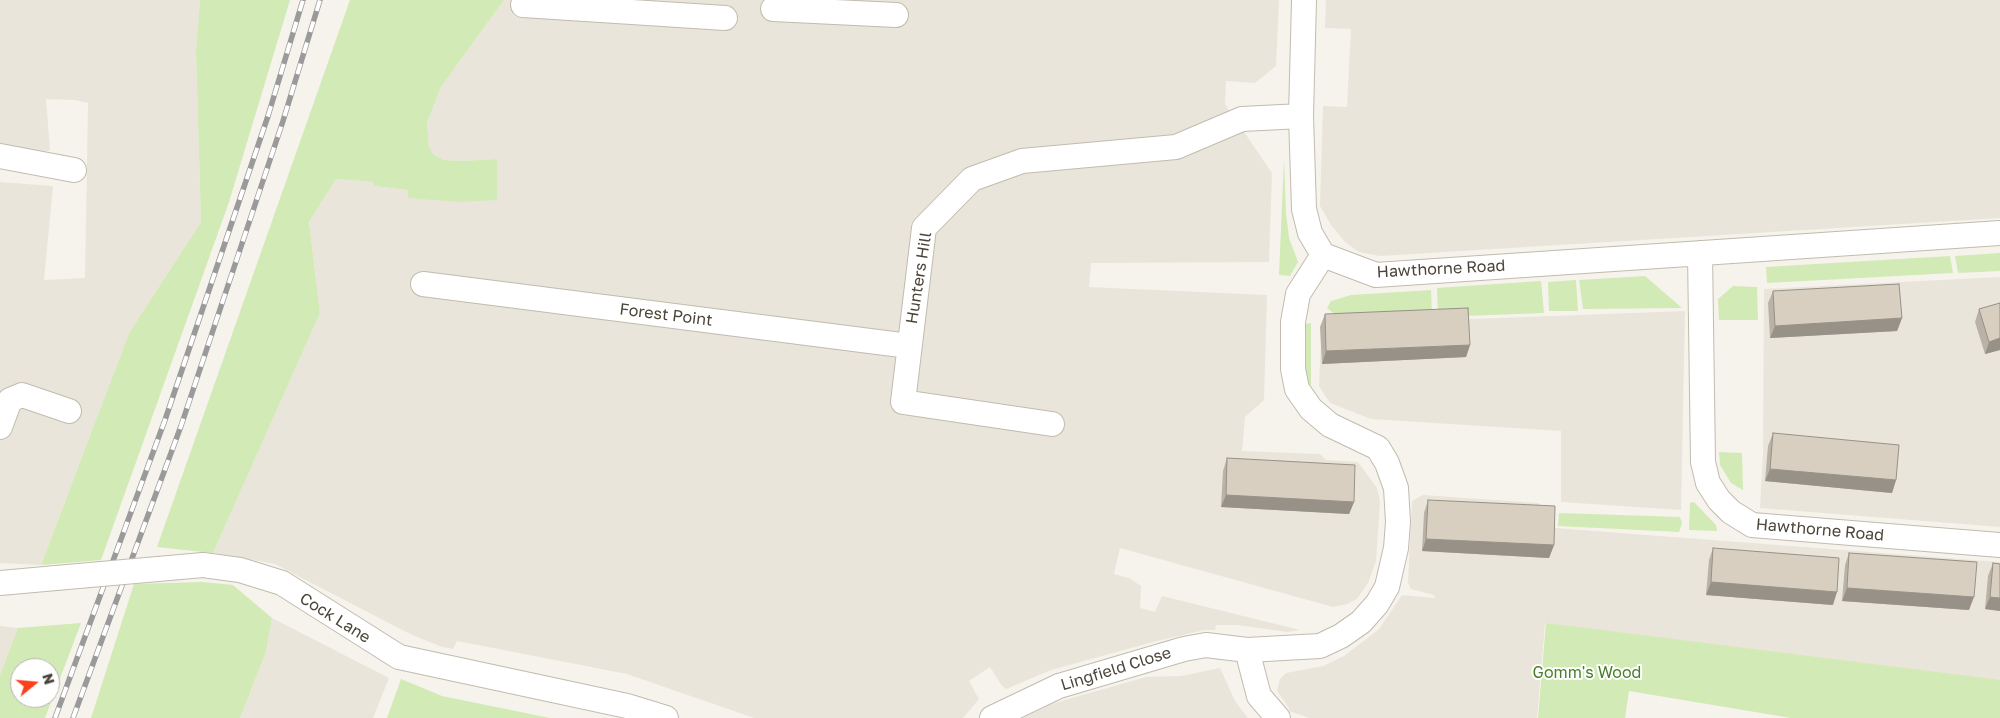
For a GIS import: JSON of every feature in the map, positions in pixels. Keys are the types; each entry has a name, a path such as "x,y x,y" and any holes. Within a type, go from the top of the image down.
{"street":[{"path":"1304,0 1301,116 1304,209 1310,233 1323,255"},
{"path":"523,5 629,6 724,18"},
{"path":"773,9 810,5 896,15"},
{"name":"Hunters Hill","path":"1052,424 903,402 924,228 972,179 1022,161 1176,147 1242,119 1301,116"},
{"path":"0,156 74,170"},
{"name":"Hawthorne Road","path":"1323,255 1376,275 2000,233"},
{"name":"Hawthorne Road","path":"1700,253 1703,462 1708,483 1719,500 1731,512 1752,525 2000,545"},
{"name":"Lingfield Close","path":"992,718 1059,686 1167,653 1206,645 1247,650 1320,646 1341,636 1361,622 1377,604 1387,587 1395,555 1398,522 1396,488 1387,463 1378,448 1320,418 1303,401 1297,389 1292,347 1293,322 1298,294 1323,255"},
{"name":"Forest Point","path":"423,284 909,346"},
{"path":"0,427 10,400 22,394 69,411"},
{"name":"Cock Lane","path":"0,583 203,564 240,570 282,584 399,657 627,706 666,718"},
{"path":"1247,650 1259,696 1265,706 1278,718"}],"shaded area":[{"path":"0,0 200,0 196,51 201,222 129,333 41,565 0,563 0,182 53,186 44,280 85,278 88,103 75,100 46,99 50,150 39,153 0,146"},
{"path":"504,0 1279,0 1276,66 1255,83 1226,81 1225,104 1272,173 1269,262 1091,263 1089,287 1267,295 1264,400 1245,417 1242,451 1320,454 1326,460 1358,462 1377,488 1380,501 1376,561 1368,583 1357,599 1347,604 1333,607 1120,548 1114,574 1129,578 1141,586 1140,608 1155,612 1162,596 1300,630 1287,632 1237,625 1216,625 1215,630 1204,630 1153,642 1051,670 1006,689 990,667 969,681 979,699 963,718 754,718 627,674 457,641 453,649 442,647 410,634 275,564 213,553 320,313 309,222 336,179 373,182 374,186 408,190 409,198 497,159 444,160 434,155 429,146 427,123 441,87"},
{"path":"1326,0 2000,0 2000,218 1380,256 1359,252 1345,242 1331,225 1320,206 1323,106 1347,107 1351,29 1325,28"},
{"path":"2000,277 2000,527 1760,508 1763,453 1764,289"},
{"path":"1685,311 1681,510 1561,502 1561,431 1371,419 1330,403 1319,386 1321,337 1340,324"},
{"path":"1423,495 1538,503 1555,513 1555,528 2000,562 2000,683 1697,651 1548,623 1545,624 1537,718 1309,718 1289,711 1289,708 1277,691 1280,679 1286,673 1323,666 1344,656 1379,629 1402,595 1435,598 1434,595 1411,589 1408,583 1412,501"},
{"path":"272,618 389,678 373,718 240,718 266,652"},
{"path":"0,626 18,628 0,675"},
{"path":"1220,668 1235,701 1248,718 1023,718 1051,704 1146,677 1181,676"}],"green space":[{"path":"200,0 290,0 229,202 101,560 41,565 129,333 201,222 196,51"},
{"path":"350,0 504,0 441,87 427,123 429,146 434,155 444,160 497,159 497,200 460,202 408,198 408,190 374,186 373,182 336,179 309,222 320,313 213,553 157,547"},
{"path":"1284,159 1289,238 1298,262 1290,276 1279,275"},
{"path":"2000,253 2000,271 1958,273 1955,256"},
{"path":"1950,256 1953,273 1767,283 1766,267"},
{"path":"1645,276 1682,308 1583,309 1579,280"},
{"path":"1576,280 1578,311 1549,311 1548,282"},
{"path":"1541,281 1544,313 1438,317 1437,288"},
{"path":"1733,286 1757,287 1758,320 1719,320 1718,299"},
{"path":"1431,290 1432,316 1341,319 1327,308 1331,301 1351,295"},
{"path":"1311,323 1311,387 1303,373 1303,324"},
{"path":"1719,452 1742,453 1743,490 1731,483 1720,465"},
{"path":"1694,502 1716,525 1717,531 1689,530 1690,503"},
{"path":"1559,513 1680,517 1682,523 1679,532 1558,526"},
{"path":"202,582 233,585 272,618 266,652 240,718 91,718 134,584"},
{"path":"81,623 60,678 60,658 10,658 10,708 49,708 45,718 0,718 0,675 18,628"},
{"name":"Gomm's Wood","path":"1546,623 2000,680 2000,718 1791,718 1629,691 1625,718 1538,718"},
{"path":"401,679 442,696 550,718 387,718"}],"building":[{"path":"1899,284 1902,318 1775,326 1773,291"},
{"path":"2000,303 2000,338 1989,342 1979,309"},
{"path":"1468,308 1470,345 1326,351 1325,314"},
{"path":"1773,433 1899,445 1896,480 1770,469"},
{"path":"1227,458 1355,465 1354,502 1226,495"},
{"path":"1428,500 1555,506 1554,545 1426,539"},
{"path":"1713,548 1839,558 1837,592 1711,582"},
{"path":"1849,553 1977,562 1974,597 1847,588"},
{"path":"1993,563 2000,564 2000,598 1990,597"}],"railway":[{"path":"55,718 165,420 268,116 303,0"},
{"path":"73,718 181,426 283,121 320,0"}]}
